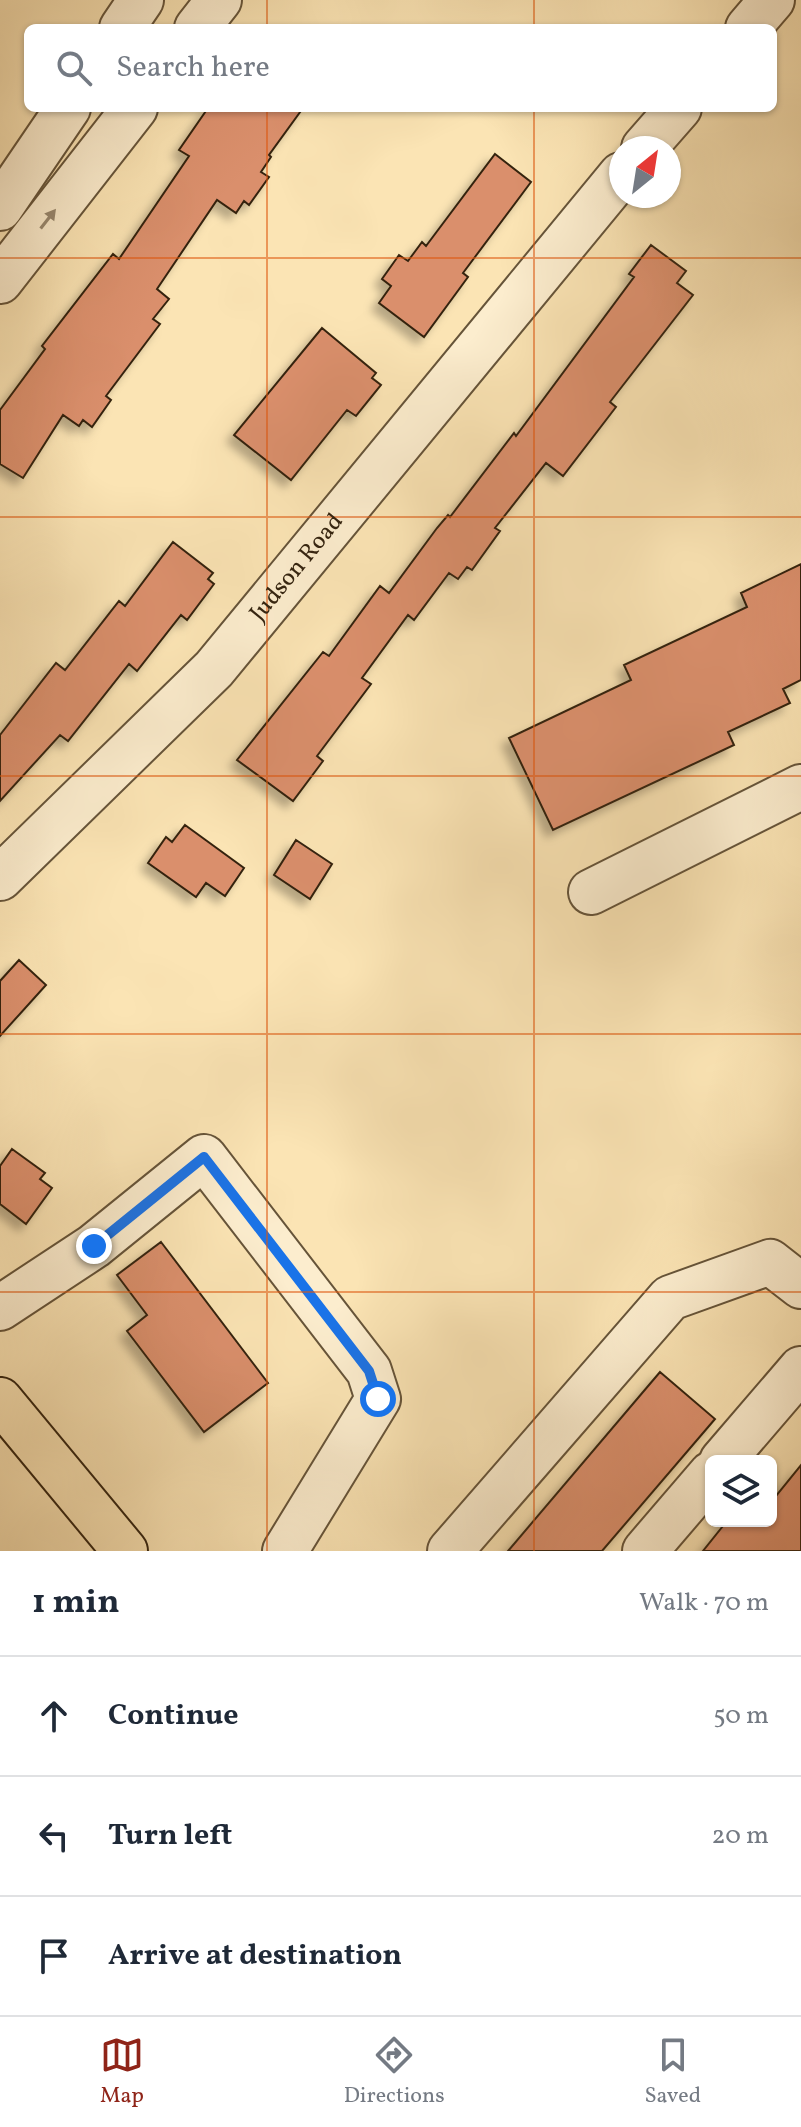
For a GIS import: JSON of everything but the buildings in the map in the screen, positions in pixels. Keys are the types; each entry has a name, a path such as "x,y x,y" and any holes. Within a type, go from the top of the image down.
{"main road":[{"path":"0,1400 125,1551"}],"street":[{"path":"125,24 141,0"},
{"path":"200,24 219,0"},
{"path":"751,24 772,0"},
{"path":"0,208 65,112"},
{"path":"0,281 132,112"},
{"path":"654,136 676,112"},
{"name":"Judson Road","path":"0,878 214,669 609,189"},
{"path":"591,892 801,787"},
{"path":"0,1308 94,1246 204,1157 369,1371 378,1399 285,1551"},
{"path":"450,1551 670,1298 770,1262 801,1286"},
{"path":"727,1455 801,1369"},
{"path":"645,1551 705,1481"}],"route":[{"path":"94,1246 204,1157 369,1371 378,1399"}]}
